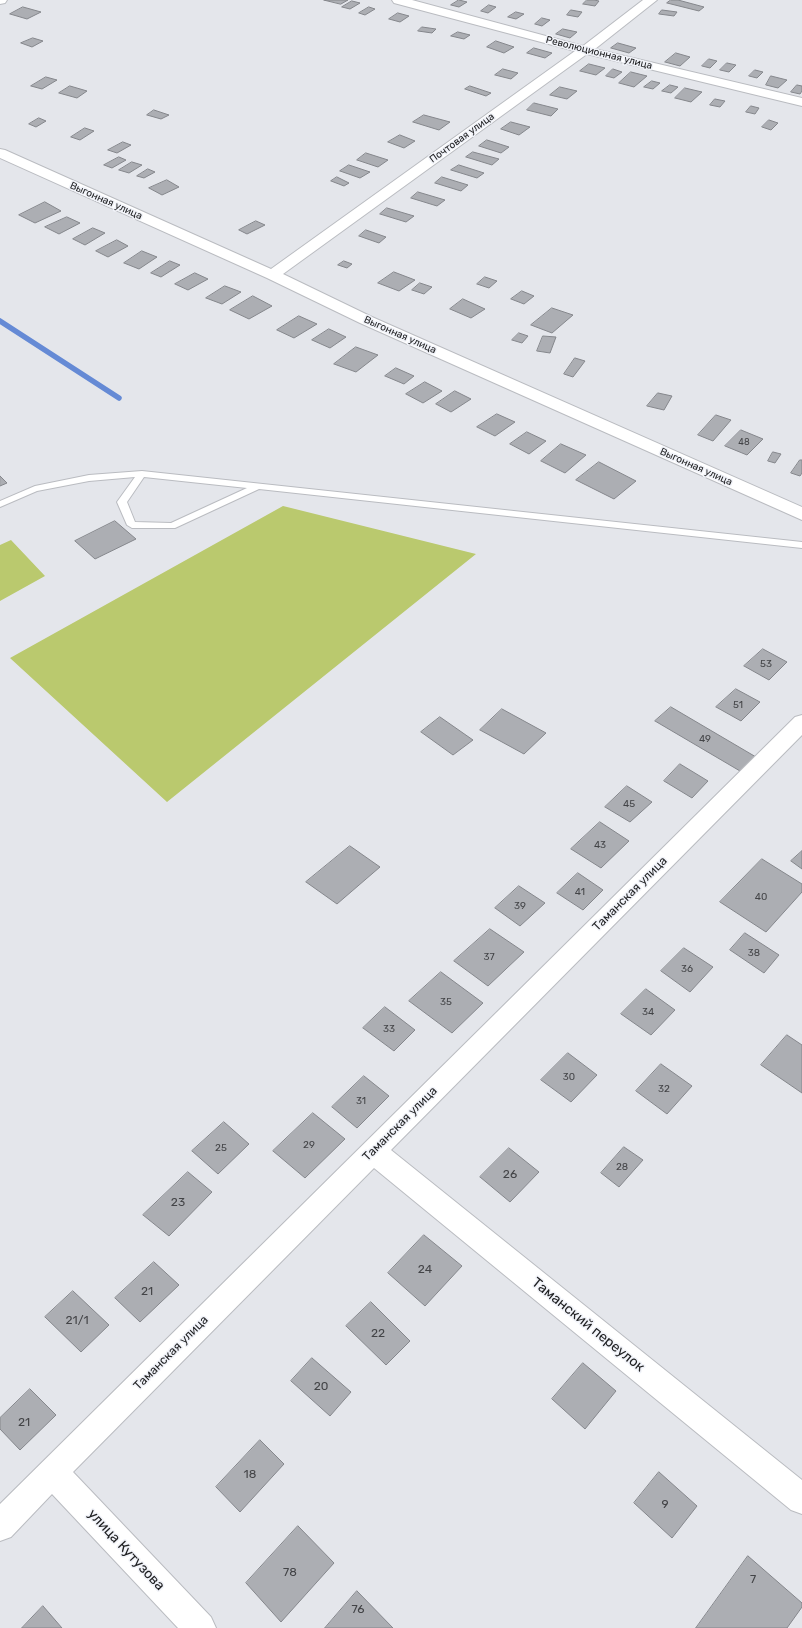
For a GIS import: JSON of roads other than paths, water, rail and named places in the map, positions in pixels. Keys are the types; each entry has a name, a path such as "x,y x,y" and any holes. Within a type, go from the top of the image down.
{"street":[{"name":"Революционная улица","path":"398,0 585,50 802,102"},
{"name":"Почтовая улица","path":"272,274 585,50 651,0"},
{"name":"Выгонная улица","path":"0,153 272,274 366,320 802,514"},
{"name":"Таманская улица","path":"0,1526 52,1472 802,722"},
{"name":"Таманский переулок","path":"373,1151 802,1499"},
{"name":"улица Кутузова","path":"52,1472 200,1628"}],"lane":[{"path":"142,474 122,502 132,525 172,526 258,487"},
{"path":"0,504 35,489 89,478 142,474 802,544"}],"waterway":[{"path":"0,321 119,398"}]}
